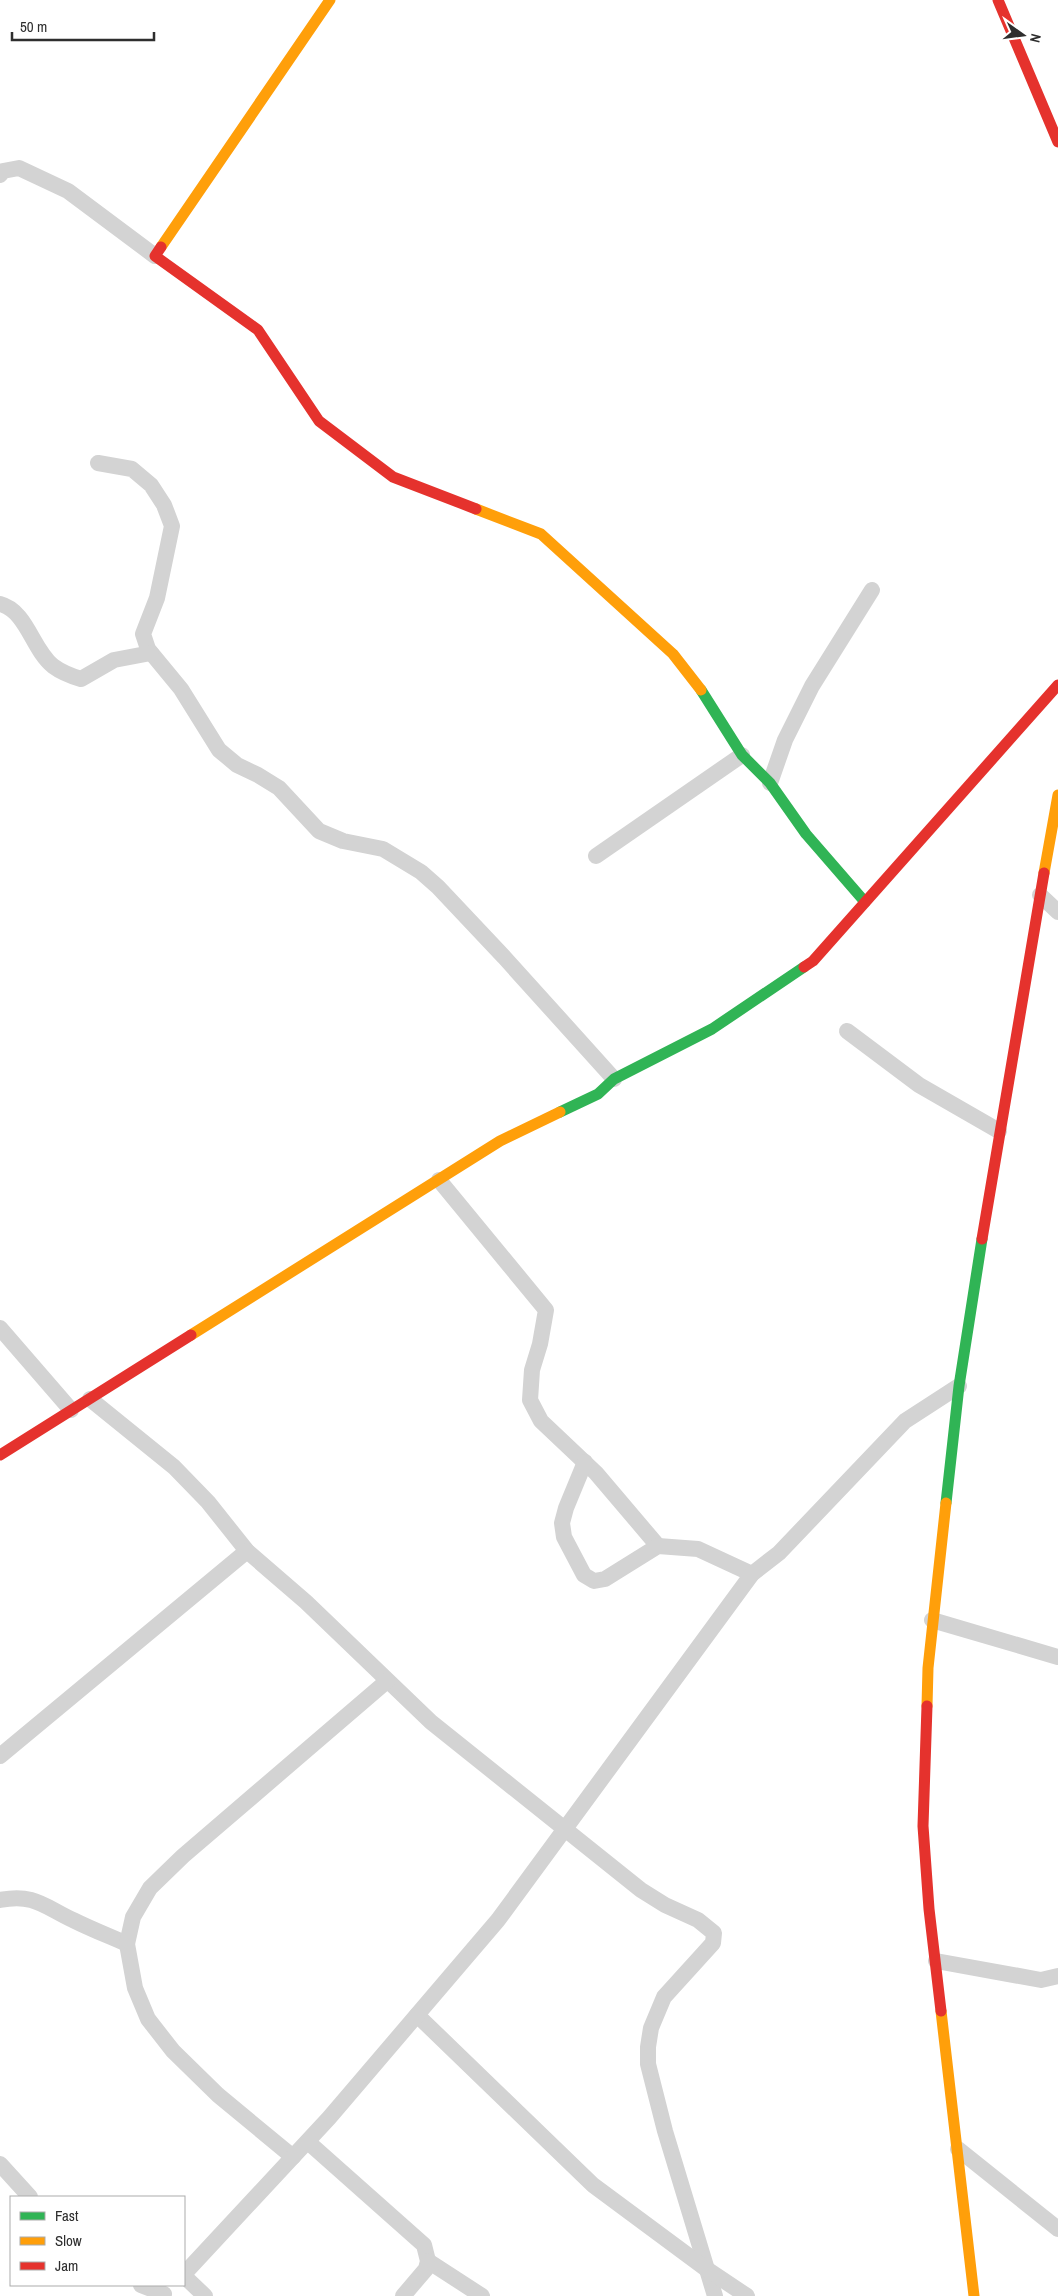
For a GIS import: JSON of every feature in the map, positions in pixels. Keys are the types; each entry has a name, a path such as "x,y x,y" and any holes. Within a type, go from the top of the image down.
{"main road":[{"path":"330,0 155,256 258,330 319,421 394,477 541,534 673,654 697,684 742,755 770,783 806,834 865,902"},
{"path":"998,0 1058,142"},
{"path":"0,1455 500,1142 598,1094 614,1079 712,1029 813,961 1058,685"},
{"path":"974,2296 929,1909 923,1826 927,1687 932,1620 959,1386 998,1131 1058,795"}],"street":[{"path":"0,175 3,171 19,168 68,191 155,256"},
{"path":"98,463 132,469 151,486 164,505 172,526 157,598 143,634 151,653 181,689 219,750 237,765 258,774 279,788 319,831 343,840 383,849 421,872 438,887 504,957 614,1079"},
{"path":"770,783 785,740 812,686 872,590"},
{"path":"0,604 8,606 19,616 52,665 67,674 81,679 114,660 151,653"},
{"path":"596,856 742,755"},
{"path":"1040,896 1058,912"},
{"path":"847,1031 919,1085 998,1131"},
{"path":"439,1180 546,1310 540,1344 532,1370 530,1400 541,1421 596,1473 658,1546"},
{"path":"0,1328 71,1410"},
{"path":"185,2274 308,2142 498,1920 532,1871 565,1831 752,1574 779,1553 905,1421 959,1386"},
{"path":"90,1399 174,1467 208,1502 247,1551 306,1602 431,1722 641,1890 665,1905 698,1920 714,1933 713,1944 664,1997 651,2028 648,2064 665,2131 715,2296"},
{"path":"585,1462 566,1508 562,1523 564,1537 584,1575 594,1581 605,1579 658,1546 698,1549 752,1574"},
{"path":"0,1756 247,1551"},
{"path":"932,1620 1058,1656"},
{"path":"293,2157 218,2095 172,2051 148,2019 135,1988 128,1944 133,1917 150,1888 183,1856 387,1681"},
{"path":"0,1900 27,1898 45,1904 72,1920 128,1944"},
{"path":"936,1961 1042,1980 1058,1976"},
{"path":"417,2015 593,2185 705,2268 747,2296"},
{"path":"308,2142 424,2245 428,2261 426,2269 403,2296"},
{"path":"958,2149 1058,2230"},
{"path":"0,2164 29,2196"},
{"path":"428,2261 482,2296"},
{"path":"185,2276 205,2296"},
{"path":"145,2286 167,2292"}],"traffic: fast":[{"path":"701,690 742,755 770,783 806,834 865,902"},
{"path":"560,1112 598,1094 614,1079 712,1029 804,967"},
{"path":"946,1503 959,1386 982,1239"}],"traffic: slow":[{"path":"161,247 330,0"},
{"path":"476,509 541,534 673,654 701,690"},
{"path":"1044,873 1058,795"},
{"path":"191,1335 500,1141 560,1112"},
{"path":"927,1706 928,1668 946,1503"},
{"path":"941,2011 974,2296"}],"traffic: jam":[{"path":"998,0 1058,142"},
{"path":"161,247 155,256 258,330 319,421 393,477 476,509"},
{"path":"804,967 813,961 1058,685"},
{"path":"982,1239 1044,873"},
{"path":"0,1455 191,1335"},
{"path":"927,1706 923,1826 929,1909 941,2011"}]}
